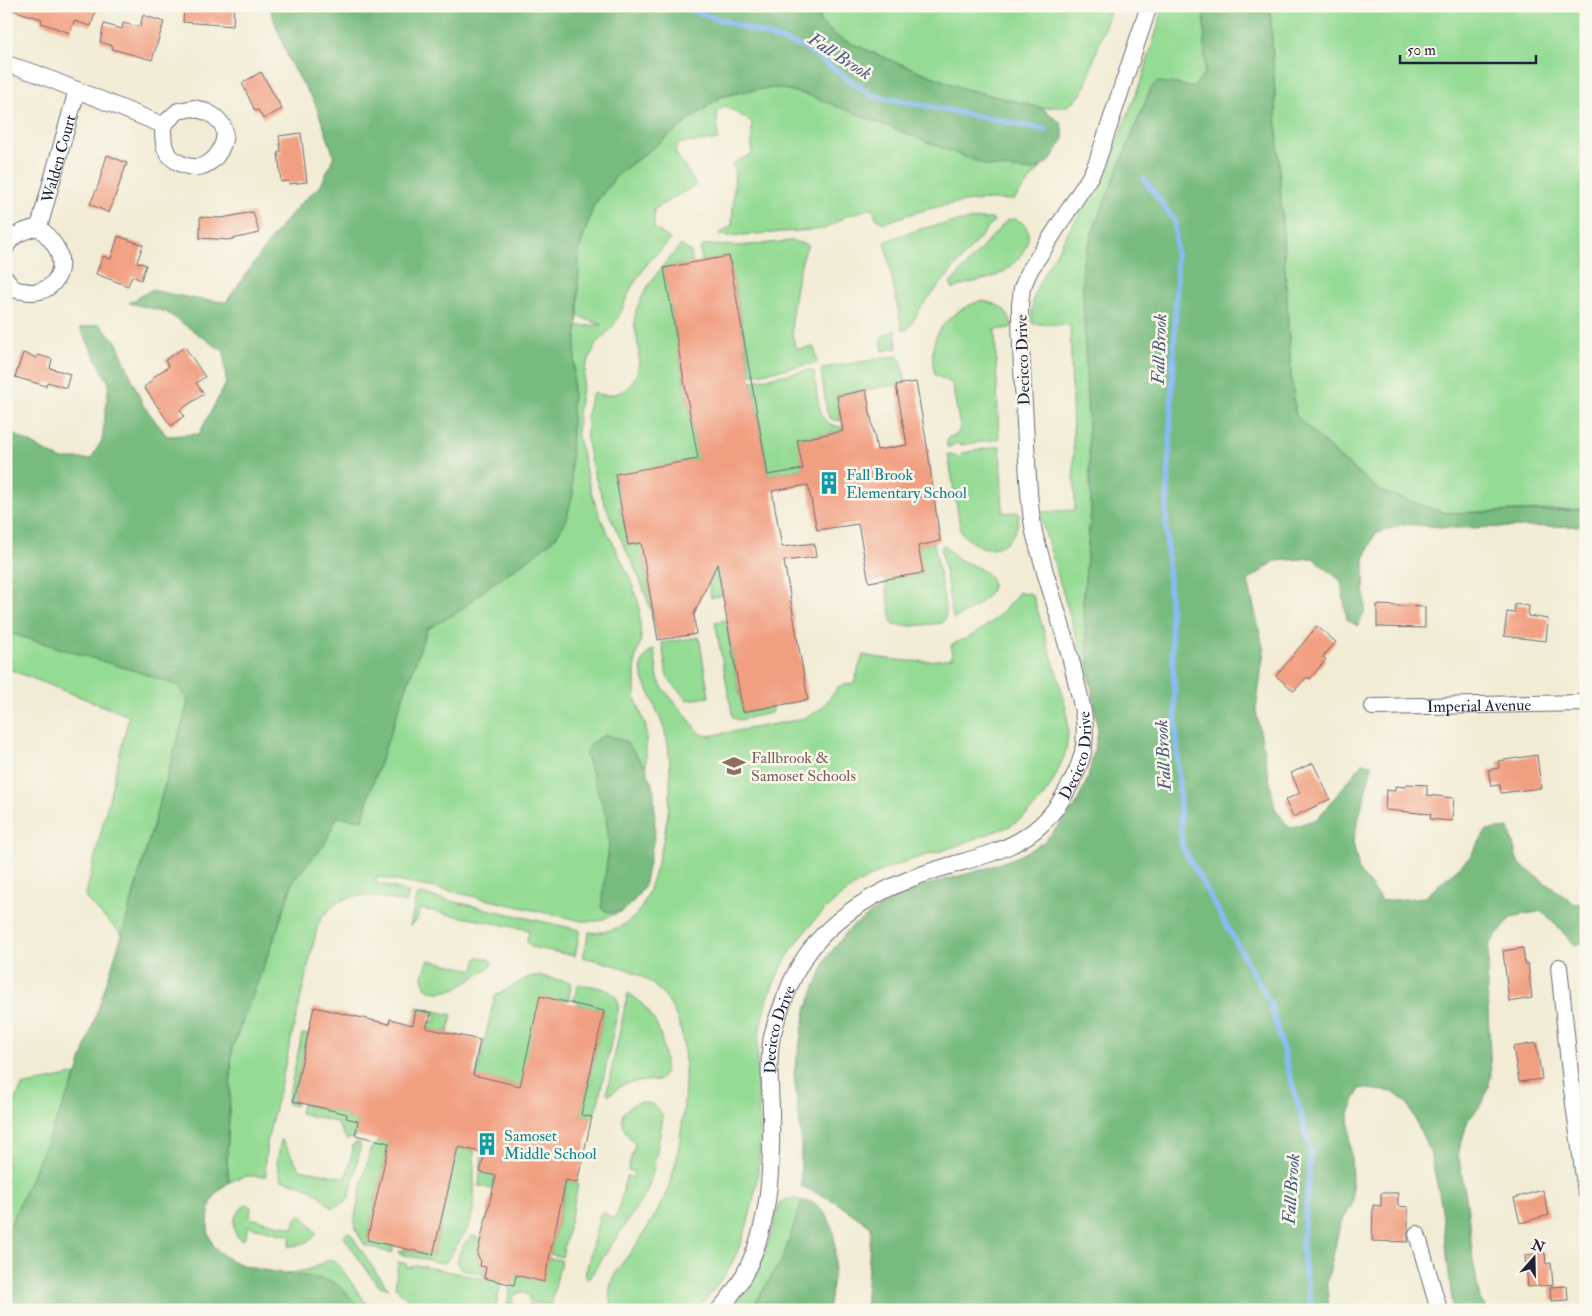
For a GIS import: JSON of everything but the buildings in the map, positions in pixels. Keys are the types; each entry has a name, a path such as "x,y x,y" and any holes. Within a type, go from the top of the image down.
{"street":[{"name":"Decicco Drive","path":"719,1310 744,1275 758,1245 767,1209 772,1168 771,1042 777,1016 793,978 809,952 830,928 853,908 882,891 920,875 985,856 1029,836 1044,824 1059,806 1074,778 1083,751 1085,718 1071,661 1034,534 1028,497 1020,306 1022,288 1030,270 1091,175 1097,162 1149,6"},
{"path":"6,64 35,73 163,126"},
{"name":"Walden Court","path":"39,227 77,90"},
{"path":"6,247 9,241 22,232 39,227 50,238 58,252 60,267 55,282 44,291 27,292 13,288 6,279"},
{"name":"Imperial Avenue","path":"1373,707 1586,703"},
{"path":"1559,967 1571,1082 1586,1192"},
{"path":"1418,1234 1439,1310"}],"green space":[{"path":"269,6 823,6 819,21 839,38 965,89 1042,108 1061,123 1064,139 1050,161 1033,171 988,166 808,95 778,88 751,90 720,97 618,174 594,205 579,250 578,316 573,383 571,470 573,493 567,518 556,537 529,559 493,583 458,612 427,629 369,794 363,820 337,817 324,845 293,881 274,939 232,1049 227,1160 229,1182 216,1193 211,1205 208,1225 212,1243 223,1255 239,1264 258,1269 319,1278 334,1283 345,1291 362,1310 6,1310 6,1234 77,1074 122,935 188,703 179,686 6,632 6,430 60,459 91,459 102,440 109,383 80,328 99,324 116,341 143,405 167,436 199,434 226,383 224,352 166,312 129,303 151,290 196,299 226,302 277,231 299,205 321,185 334,156 315,103 290,63"},
{"path":"823,6 1112,6 1083,92 1075,101 1067,106 1042,108 965,89 839,38 819,21"},
{"path":"1164,6 1204,6 1205,73 1193,88 1178,84 1151,88 1092,233 1091,508 1083,604 1092,689 1040,516 1042,512 1075,510 1070,325 1034,324 1032,323 1032,310 1035,292 1043,275 1107,167 1143,76"},
{"path":"1204,6 1270,6 1291,375 1296,416 1339,457 1380,491 1445,513 1586,510 1586,526 1456,528 1403,524 1375,534 1364,559 1365,611 1358,626 1347,620 1341,581 1313,558 1275,561 1248,581 1264,651 1256,710 1275,808 1289,828 1317,819 1364,762 1372,766 1353,841 1359,871 1382,901 1425,897 1468,859 1487,830 1509,828 1518,863 1575,904 1586,903 1586,944 1575,945 1542,911 1511,917 1489,945 1487,987 1491,1077 1483,1103 1468,1120 1458,1154 1467,1203 1473,1260 1480,1299 1487,1310 1453,1310 1441,1202 1430,1152 1408,1104 1393,1092 1360,1088 1349,1113 1353,1203 1340,1225 1327,1283 1329,1310 865,1310 871,1227 834,1201 801,1186 801,1136 794,1073 806,1010 827,957 849,929 889,901 927,885 984,869 1019,856 1044,842 1075,807 1088,778 1098,732 1083,604 1091,508 1082,265 1092,233 1151,88 1158,82 1193,88 1205,73"},
{"path":"1270,6 1586,6 1586,509 1445,513 1380,491 1339,457 1296,416 1291,375"},
{"path":"778,88 808,95 1033,171 1043,165 1014,200 963,202 916,212 884,223 877,219 872,208 846,216 825,229 729,236 718,235 732,225 735,170 732,164 752,154 752,122 725,106 717,111 718,140 680,143 675,152 696,185 654,209 654,228 671,240 649,261 631,288 611,329 596,344 586,366 578,412 577,432 591,492 601,519 630,578 639,605 641,639 635,660 635,697 646,727 646,767 625,741 597,785 606,816 609,845 607,872 609,913 623,911 598,921 582,921 445,890 377,877 376,883 409,892 406,903 368,896 357,896 336,904 318,924 267,1142 266,1176 245,1176 229,1182 227,1160 232,1049 274,939 293,881 324,845 337,817 363,819 369,794 427,629 458,612 493,583 529,559 556,537 573,493 571,470 573,383 577,326 602,325 578,316 579,250 594,205 618,174 720,97 751,90"},
{"path":"993,219 994,221 921,307 908,329 902,329 885,242 931,226"},
{"path":"1015,219 1024,224 1028,231 1028,239 1025,248 1013,264 998,275 964,284 953,289 950,284 1007,220"},
{"path":"792,241 808,245 804,254 794,298 792,329 794,341 798,349 813,347 817,363 751,375 729,256 702,261 700,249 705,245 738,246"},
{"path":"681,245 691,252 692,263 664,268 698,459 615,475 624,506 620,507 621,513 626,513 629,533 626,534 628,545 676,537 678,548 643,556 658,640 655,624 642,586 608,512 591,463 587,438 587,415 593,393 611,395 619,393 626,389 635,376 639,358 634,321 637,308 650,283"},
{"path":"980,301 1001,307 1008,315 1012,326 995,330 999,439 961,445 956,443 947,447 949,437 957,435 960,427 952,383 935,375 933,349 941,328 948,319 957,312"},
{"path":"895,330 897,348 883,351 881,341 883,336"},
{"path":"897,356 901,360 906,383 837,395 841,421 831,419 827,413 821,370 823,368"},
{"path":"810,370 814,372 822,416 830,424 842,427 843,431 798,439 803,469 768,475 752,381"},
{"path":"1000,446 1003,513 1019,513 1015,531 1008,540 995,548 988,548 973,543 961,532 948,454 959,457 963,453"},
{"path":"934,542 946,612 945,618 942,623 912,626 894,625 885,579 923,573 918,546"},
{"path":"713,544 722,595 711,598 706,565"},
{"path":"943,545 955,557 986,573 991,580 992,587 989,594 975,607 953,619 941,548"},
{"path":"1019,592 1029,593 1033,596 1059,681 1068,722 1066,748 1050,787 1035,807 1008,827 904,862 873,875 843,895 808,928 781,968 771,989 764,1012 758,1048 760,1151 756,1185 744,1234 731,1265 719,1283 696,1310 613,1310 610,1302 612,1280 652,1220 672,1178 680,1141 685,1085 684,1048 681,1031 675,1014 666,999 654,985 637,974 617,966 583,957 589,932 601,932 619,927 630,921 643,905 662,847 670,796 670,762 667,738 663,725 641,670 644,659 654,649 658,678 662,687 701,734 708,736 797,720 809,716 822,708 839,686 854,683 863,655 908,661 952,658 952,644 981,630 1005,609"},
{"path":"726,620 743,712 772,707 773,712 771,713 739,720 733,718 715,622"},
{"path":"6,632 179,686 188,703 122,935 85,898 129,716 6,668"},
{"path":"699,637 709,697 687,700 667,677 662,643"},
{"path":"605,735 625,741 646,767 654,791 655,832 644,887 623,911 609,913 601,908 609,845 606,816 585,753 591,743"},
{"path":"420,894 580,930 575,956 531,947 527,942 529,930 421,909 416,921 410,926 417,896"},
{"path":"477,958 490,959 491,966 459,987 441,992 425,987 423,975 429,960 474,970"},
{"path":"533,976 571,982 569,1000 566,999 520,1086 476,1076 495,996"},
{"path":"580,984 609,991 617,999 619,1005 597,1108 592,1117 581,1115 604,1011 578,1005 578,1002 574,1001 577,986"},
{"path":"628,993 646,1008 657,1027 664,1049 665,1072 660,1080 624,1084 609,1095 607,1092 608,1086"},
{"path":"417,1007 452,1015 448,1033 413,1025 414,1020 434,1022 436,1016 416,1010"},
{"path":"302,1034 308,1035 293,1101 297,1102 296,1106 287,1104"},
{"path":"77,1074 6,1234 6,1120 22,1086"},
{"path":"639,1102 654,1105 663,1118 652,1176 646,1193 590,1277 586,1278 600,1214 604,1212 613,1219 618,1213 626,1176 633,1178 634,1172 628,1170 635,1144 626,1132 622,1120 626,1110"},
{"path":"302,1104 347,1114 346,1118 358,1121 355,1137 347,1140 336,1122 300,1113"},
{"path":"392,1129 367,1239 393,1246 393,1252 391,1253 365,1245 357,1231 355,1216 370,1150"},
{"path":"281,1139 300,1169 346,1178 353,1150 351,1146 358,1142 360,1149 348,1200 332,1208 321,1196 310,1189 281,1180 277,1163"},
{"path":"458,1147 474,1151 474,1204 469,1227 446,1262 399,1254 399,1251 403,1252 404,1249 433,1255"},
{"path":"482,1152 504,1158 498,1165 492,1189 479,1186"},
{"path":"567,1180 578,1183 578,1185 562,1257 550,1254"},
{"path":"785,1200 802,1201 783,1258 751,1310 731,1310 748,1286 761,1260 779,1204"},
{"path":"802,1201 813,1202 817,1205 826,1214 832,1226 835,1262 828,1310 751,1310 783,1258"},
{"path":"248,1204 251,1207 250,1218 294,1228 296,1218 301,1215 317,1234 304,1243 289,1246 291,1236 248,1226 245,1238 241,1240 235,1231 234,1220 239,1211"},
{"path":"348,1232 389,1289 376,1283 343,1236"},
{"path":"472,1236 481,1239 477,1255 481,1261 480,1266 486,1267 484,1275 462,1269 458,1266 461,1250"},
{"path":"549,1258 561,1260 551,1306 530,1301 528,1295 523,1292 515,1294 512,1301 514,1307 519,1309 524,1309 529,1304 551,1308 550,1310 506,1310 511,1284 516,1275 543,1281"},
{"path":"328,1260 338,1264 371,1310 362,1310 335,1283 283,1273 307,1270"},
{"path":"398,1262 406,1264 407,1268 416,1265 501,1282 495,1310 418,1310 395,1287"}],"waterway":[{"name":"Fall Brook","path":"679,6 805,48 871,95 1046,130"},
{"name":"Fall Brook","path":"1144,179 1175,221 1177,280 1166,524 1182,846 1270,1003 1311,1152 1302,1249 1311,1310"}],"place":[{"name":"Fall Brook Elementary School","path":"829,483"},
{"name":"Fallbrook & Samoset Schools","path":"734,766"},
{"name":"Samoset Middle School","path":"487,1144"}]}
